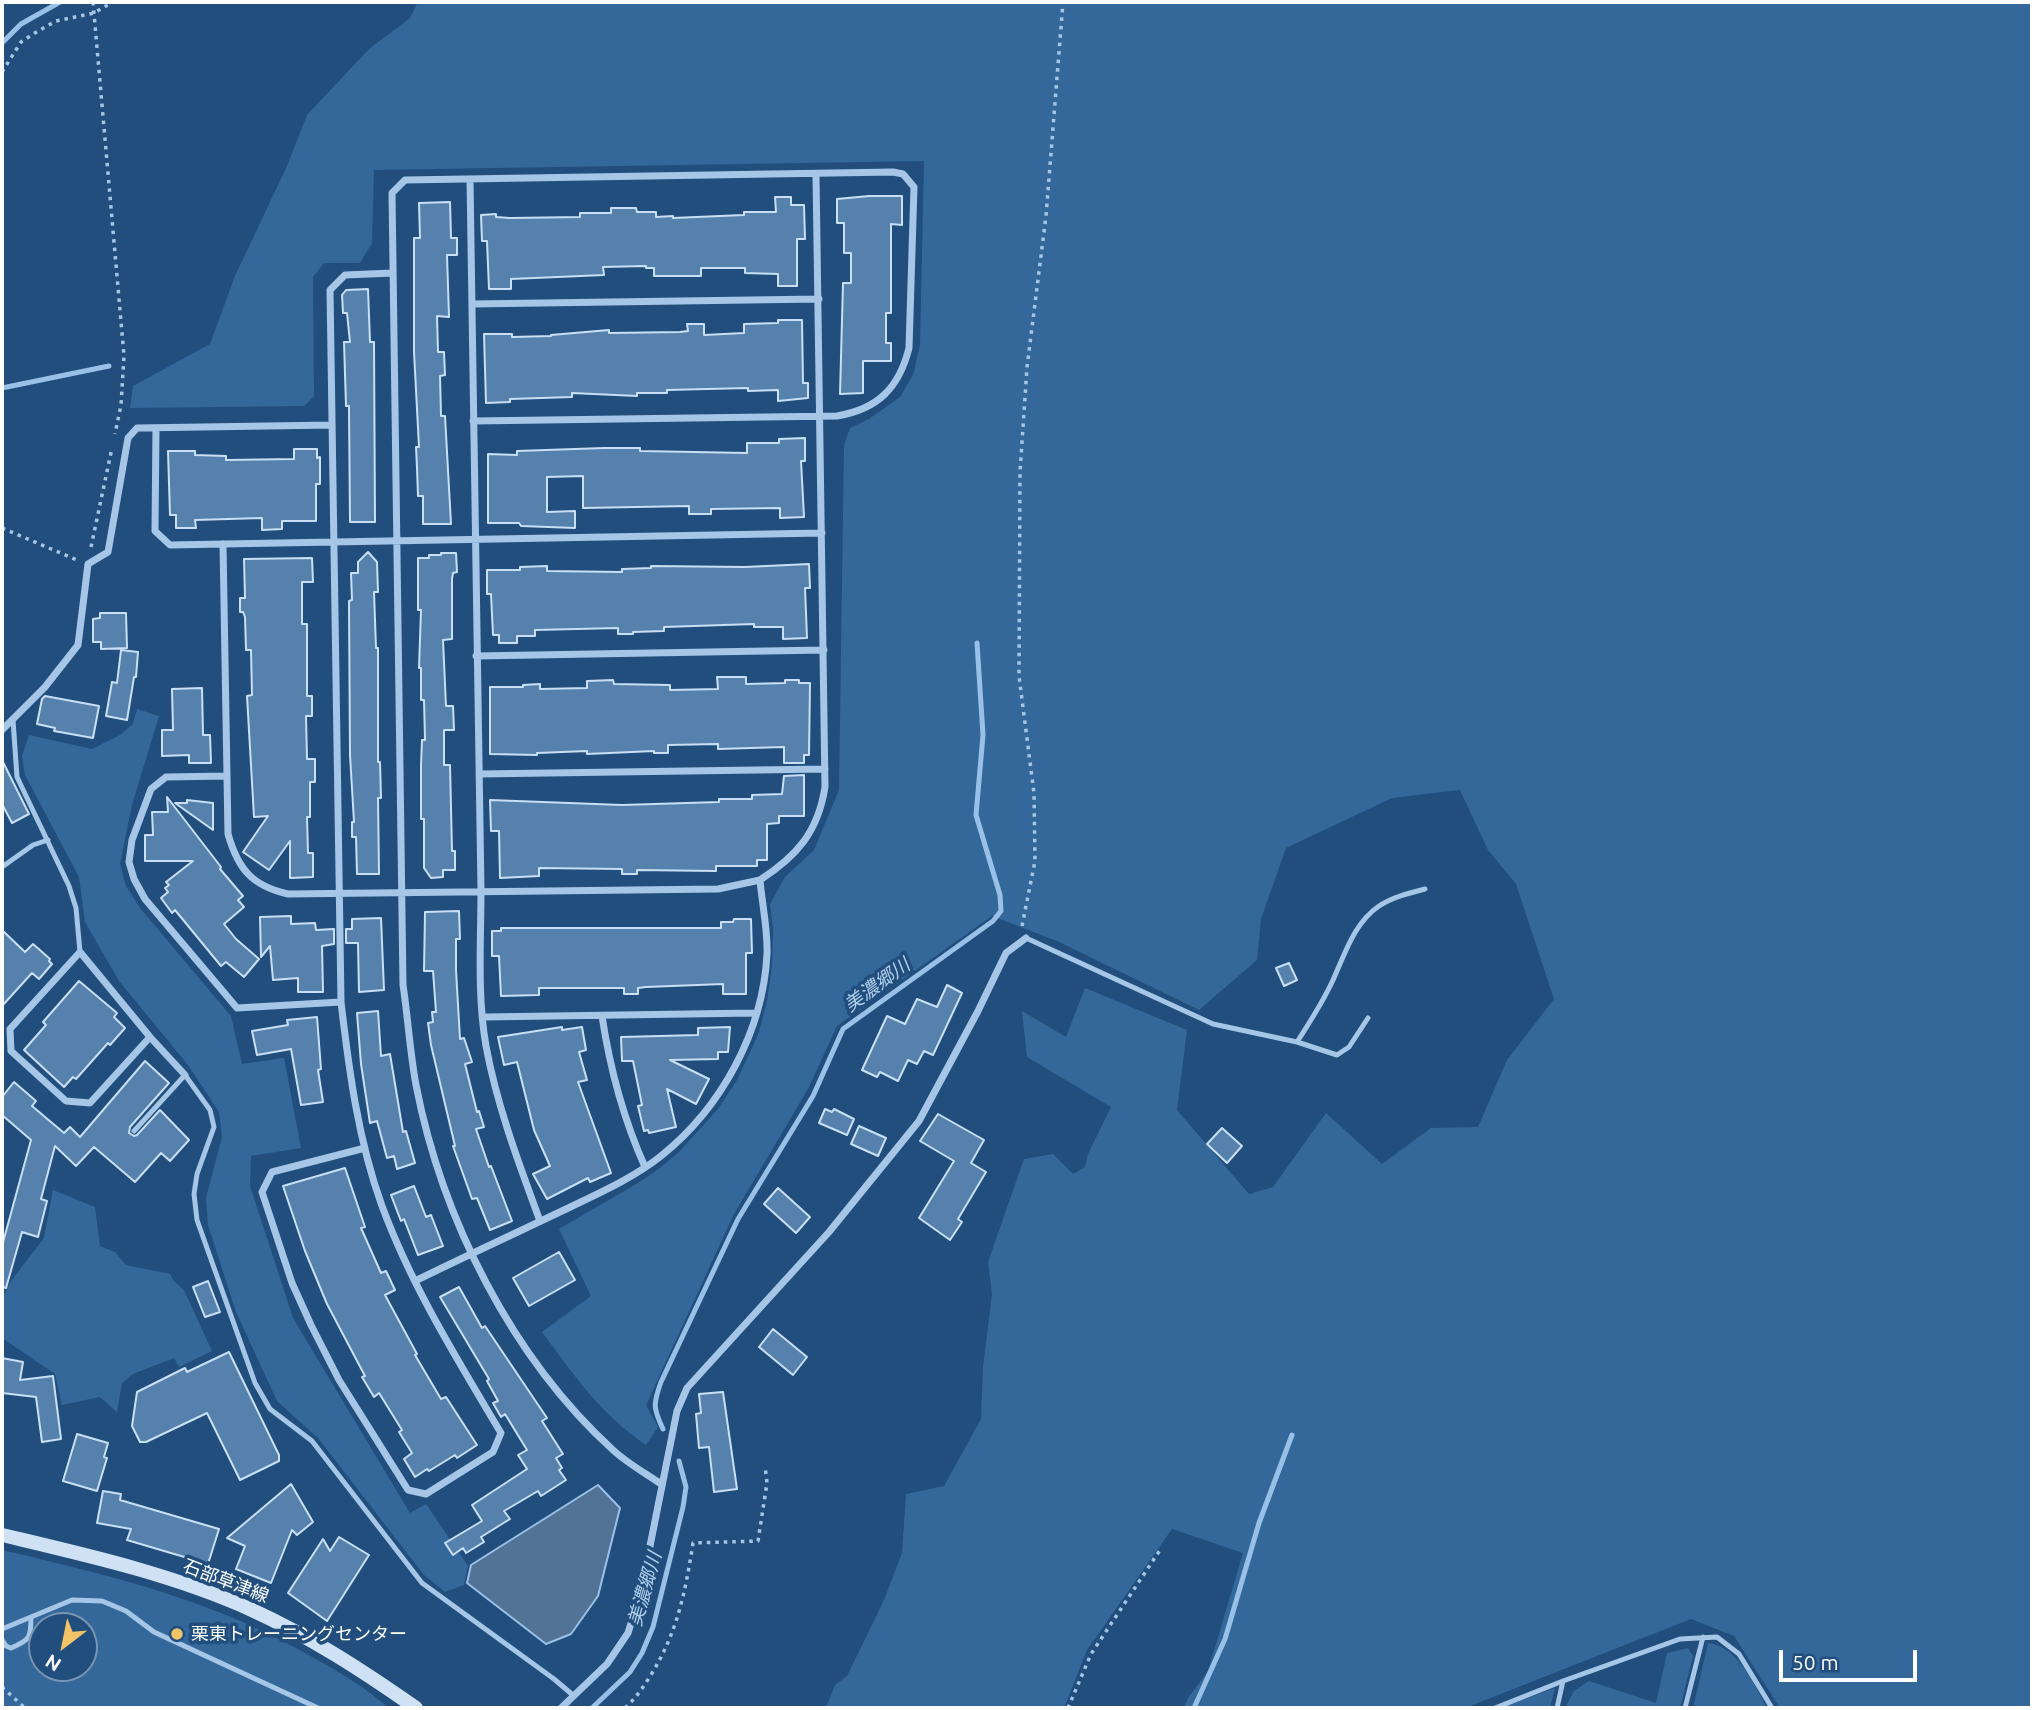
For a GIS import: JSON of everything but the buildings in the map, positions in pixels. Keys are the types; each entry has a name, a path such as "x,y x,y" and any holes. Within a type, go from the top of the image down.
{"main road":[{"name":"石部草津線","path":"2,1535 140,1570 202,1590 251,1610 354,1664 416,1708"}],"street":[{"path":"473,421 837,416 857,412 881,399 894,385 905,366 910,335 914,187 903,174 893,172 405,180 392,193 403,985 416,1085 442,1186 493,1297 524,1345 566,1400 614,1451 661,1484"},
{"path":"223,544 228,834 234,856 242,869 270,890 288,894 718,889 760,880 781,866 802,846 822,811 825,787 816,175"},
{"path":"470,179 480,970 486,1045 496,1088 512,1144 540,1221"},
{"path":"365,1148 272,1172 262,1192 292,1283 340,1380 408,1490 426,1494 493,1452 501,1433 432,1317 405,1263 382,1204 365,1148 350,1076 341,1002 330,290 345,275 393,274"},
{"path":"472,304 819,299"},
{"path":"2,730 45,687 78,645 88,564 108,552 128,438 137,428 332,425"},
{"path":"156,428 155,531 170,545 822,533"},
{"path":"476,656 824,650"},
{"path":"479,774 825,769"},
{"path":"227,776 166,777 151,789 132,840 129,862 134,879 145,899 237,1008 341,1002"},
{"path":"415,1281 614,1186 661,1157 694,1125 715,1099 737,1063 762,993 767,953 760,880"},
{"path":"561,1708 607,1664 628,1633 641,1591 677,1412 687,1388 829,1232 919,1121 978,1012 1006,953 1027,938"},
{"path":"150,1037 90,1102 66,1101 11,1051 10,1029 80,952 185,1075"},
{"path":"484,1017 755,1013"},
{"path":"602,1016 620,1101 631,1136 645,1167"}],"lane":[{"path":"13,720 17,777 69,886 76,908 80,952"},
{"path":"2,867 33,845 48,840"},
{"path":"1297,1042 1318,1010 1348,944 1363,923 1377,908 1396,897 1425,889"},
{"path":"1027,938 1213,1024 1297,1042 1337,1055 1349,1047 1368,1018"},
{"path":"134,1131 185,1075 210,1110 214,1127 197,1174 194,1194 197,1220 255,1383 270,1409 312,1441 422,1583 574,1696"},
{"path":"43,1612 72,1600 102,1601 126,1611 154,1632 318,1708"},
{"path":"2,1629 28,1618"},
{"path":"1685,1708 1703,1637"},
{"path":"1495,1708 1680,1639 1717,1637 1739,1654 1772,1708"},
{"path":"2,1640 11,1648 28,1638"},
{"path":"1557,1708 1563,1681"}],"path":[{"path":"2,528 88,564 121,405 124,356 93,2"},
{"path":"2,72 21,42 38,31 56,21 94,13 113,2"},
{"path":"1027,938 1021,924 1035,861 1034,793 1019,676 1020,472 1027,367 1046,216 1063,2"},
{"path":"625,1708 642,1689 673,1634 684,1599 693,1543 758,1541 767,1483 765,1466"},
{"path":"1068,1708 1091,1654 1162,1547"},
{"path":"2,1687 25,1708"}],"shaded area":[{"path":"418,2 2032,2 2032,1708 1780,1708 1734,1636 1691,1619 1465,1708 1184,1708 1208,1671 1243,1553 1172,1529 1087,1650 1064,1708 826,1708 835,1685 847,1676 884,1600 902,1553 906,1494 944,1486 981,1419 983,1367 992,1294 988,1262 1024,1159 1053,1154 1073,1174 1085,1167 1088,1154 1111,1107 1027,1057 1022,1011 1066,1037 1085,988 1187,1030 1177,1110 1249,1194 1273,1187 1326,1113 1382,1164 1431,1128 1478,1127 1507,1060 1554,999 1516,884 1488,850 1460,790 1392,798 1286,848 1261,919 1257,960 1199,1010 1057,941 992,916 837,1026 808,1089 734,1214 646,1405 658,1427 646,1445 615,1420 589,1393 542,1332 591,1296 559,1229 638,1183 679,1152 718,1109 737,1080 758,1035 772,966 773,929 770,904 785,877 814,850 839,790 844,445 850,428 869,419 900,397 913,375 920,345 924,161 374,170 372,243 360,263 324,263 313,277 314,396 304,406 130,408 133,386 210,344 235,276 287,166 307,115 369,49 410,18"},
{"path":"137,709 159,716 132,805 120,864 126,886 140,908 231,1016 242,1064 284,1058 301,1148 251,1156 250,1186 293,1318 410,1513 426,1504 468,1566 464,1585 445,1592 424,1575 318,1438 277,1401 236,1312 208,1225 206,1198 222,1137 219,1112 188,1065 119,981 85,922 79,877 25,775 22,756 29,735 92,749 120,735 133,724"},
{"path":"53,1190 95,1207 100,1246 115,1252 126,1265 170,1274 184,1290 212,1351 179,1367 174,1358 133,1374 122,1383 117,1412 100,1397 62,1405 55,1374 2,1338 2,1298 11,1281 44,1238"},
{"path":"598,1485 620,1508 598,1596 571,1634 546,1644 467,1583 471,1565"},
{"name":"栗東トレーニングセンター","path":"2,1550 123,1580 239,1620 334,1669 389,1708 2,1708"},
{"path":"1708,1643 1728,1651 1736,1659 1751,1678 1767,1708 1693,1708"},
{"path":"1688,1648 1693,1656 1680,1708 1565,1708 1574,1691 1589,1681 1656,1703 1667,1653"},
{"path":"1555,1688 1550,1708 1501,1708"}],"waterway":[{"path":"2,43 21,24 60,2"},
{"path":"2,388 109,366"},
{"name":"美濃郷川","path":"663,1429 655,1406 661,1382 738,1219 813,1096 843,1029 993,921 1001,911 1000,895 976,815 983,735 977,643"},
{"path":"1194,1708 1225,1639 1259,1523 1292,1435"},
{"name":"美濃郷川","path":"592,1708 630,1672 653,1627 683,1507 686,1487 679,1461"}],"place":[{"name":"栗東トレーニングセンター","path":"177,1634"}]}
